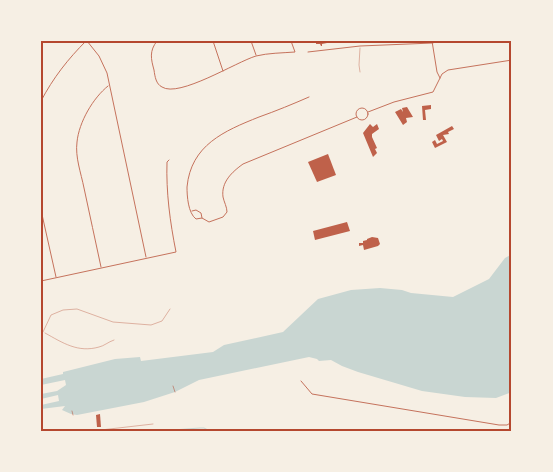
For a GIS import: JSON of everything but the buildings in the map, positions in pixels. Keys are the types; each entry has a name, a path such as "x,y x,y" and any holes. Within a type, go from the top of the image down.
{"street":[{"path":"41,100 58,72 69,58 87,41 103,62 110,85 146,258"},
{"path":"157,41 152,47 151,55 157,81 162,88 174,90 256,56 295,52 291,41"},
{"path":"213,41 223,71"},
{"path":"251,41 256,56"},
{"path":"476,41 499,41"},
{"path":"308,52 360,46 432,42 437,72 440,78"},
{"path":"368,112 394,102 433,92 442,74 448,70 512,60"},
{"path":"101,268 79,163 77,143 79,132 90,108 102,91 110,85"},
{"path":"309,97 236,127 210,143 193,164 188,178 187,200 193,217 196,219 202,218 209,222 225,216 227,208 223,191 225,182 238,168 250,160 357,117"},
{"path":"357,117 356,113 360,109 366,109 368,112"},
{"path":"357,117 360,120 366,119 368,112"},
{"path":"41,281 176,252 166,187 167,162 169,160"},
{"path":"41,210 56,277"},
{"path":"192,211 196,210 201,213 202,218"},
{"path":"301,381 312,394 502,425 512,422"}],"lane":[{"path":"360,42 358,65 360,72"},
{"path":"114,340 95,348 76,348 42,332 52,315 70,308 84,310 113,322 151,325 162,321 170,309"},
{"path":"92,431 153,424"}],"path":[{"path":"173,386 175,392"},
{"path":"72,411 73,415"}],"shaded area":[{"path":"512,254 512,392 496,398 465,397 422,391 358,372 331,360 319,361 309,357 199,380 175,392 144,402 77,415 62,410 65,406 41,409 41,405 59,401 58,395 41,399 41,394 57,391 66,385 65,380 41,385 41,379 115,359 140,357 141,361 213,352 224,345 283,332 318,299 351,290 380,288 453,297 489,279 505,258"}],"waterway":[{"path":"160,431 200,428 210,431"}]}
